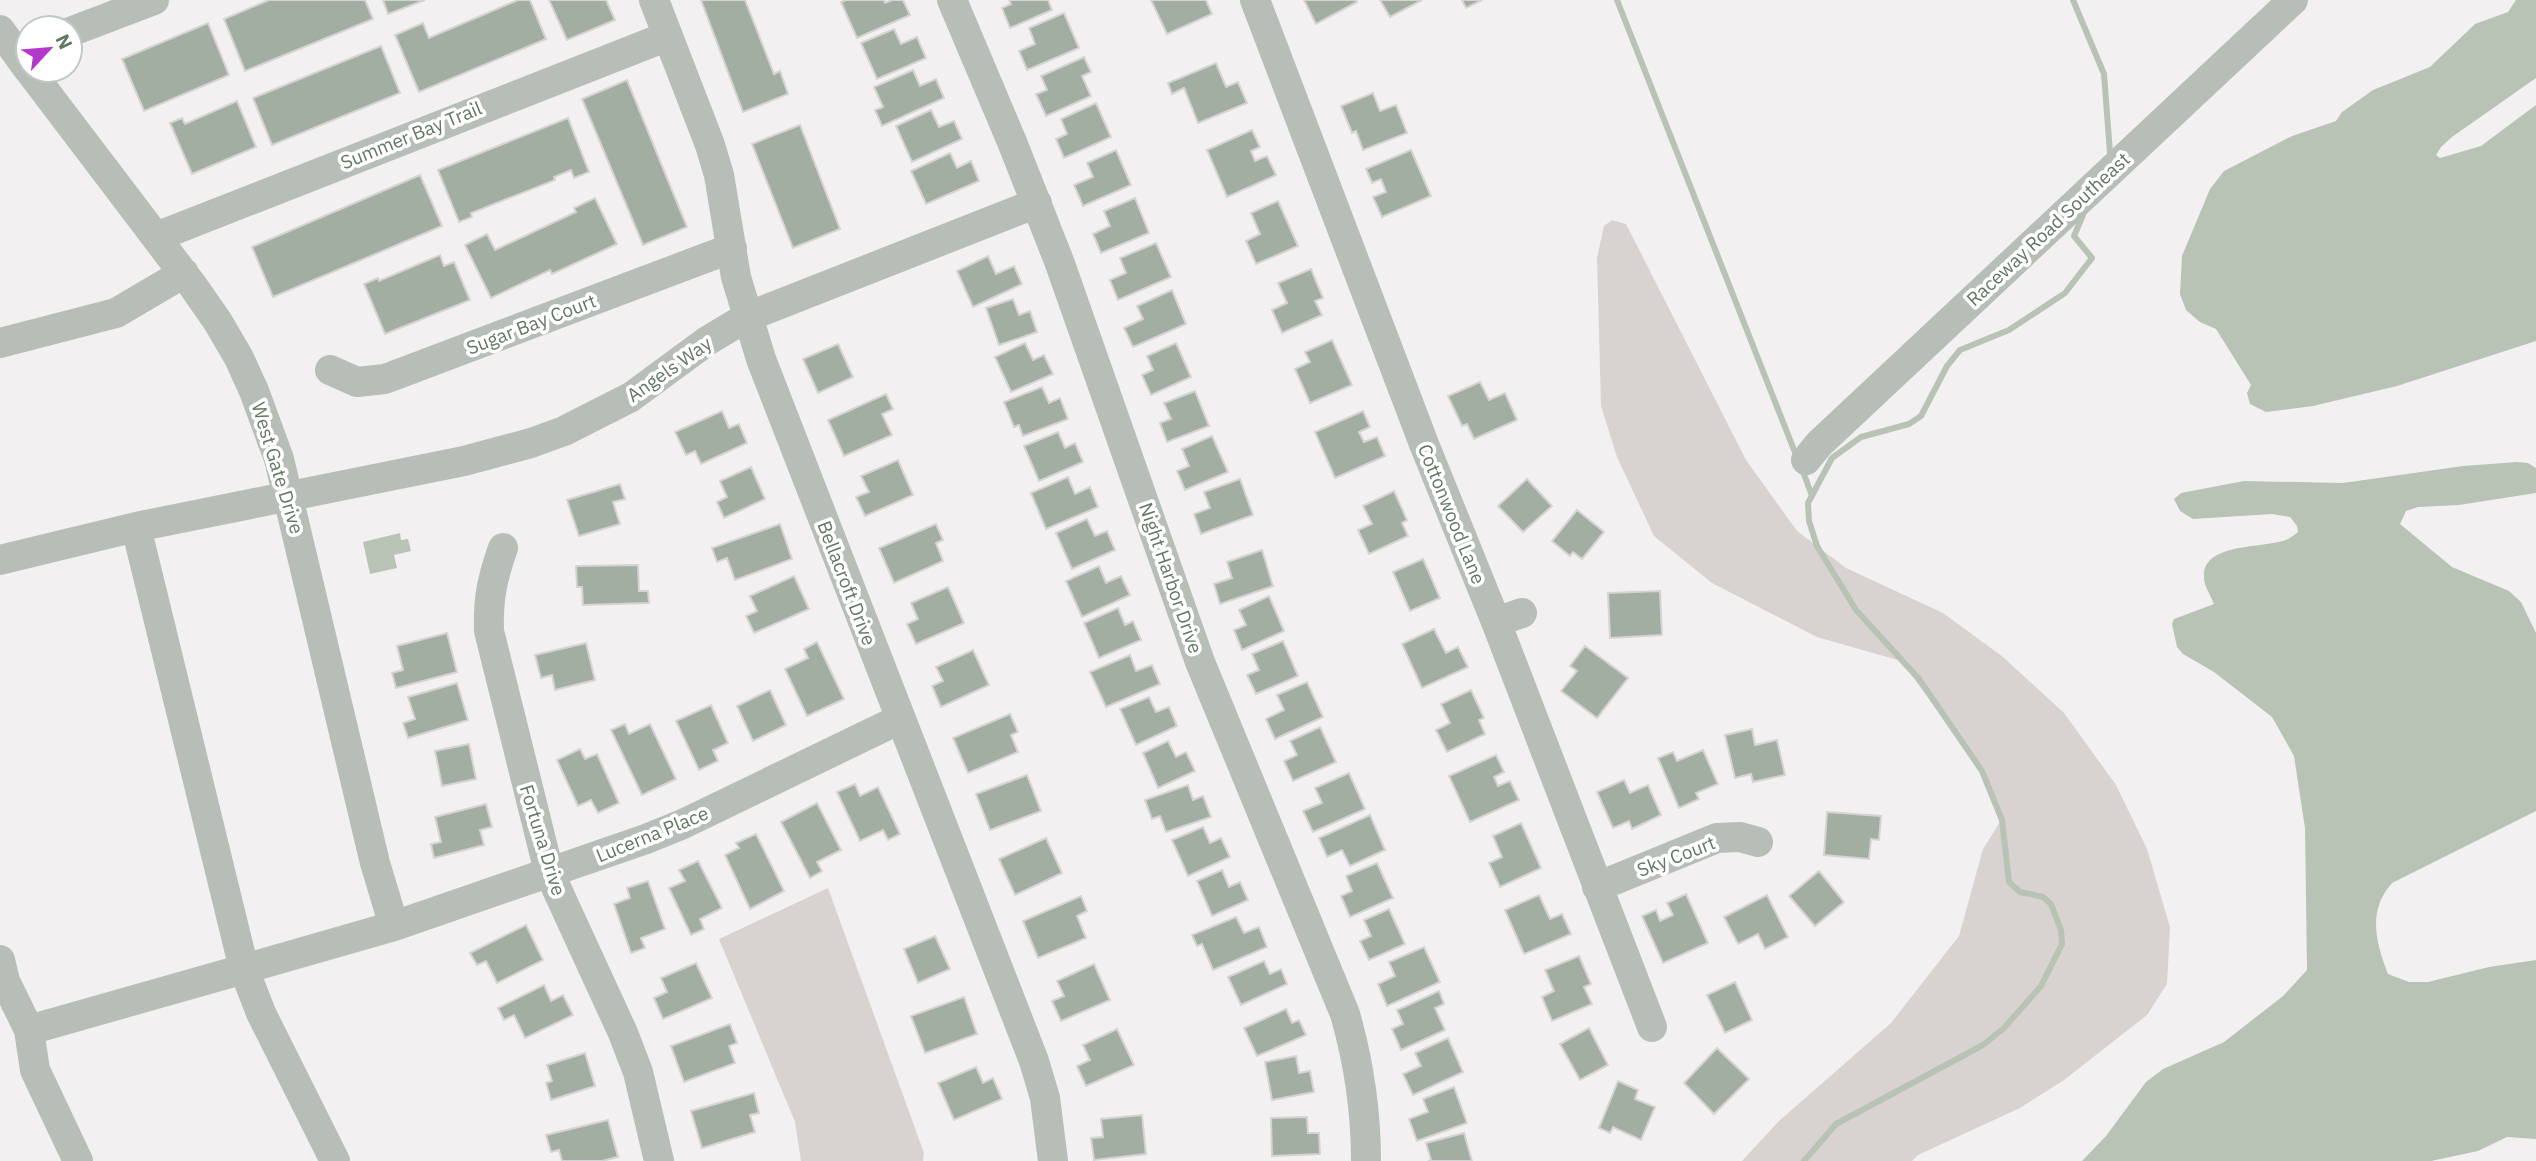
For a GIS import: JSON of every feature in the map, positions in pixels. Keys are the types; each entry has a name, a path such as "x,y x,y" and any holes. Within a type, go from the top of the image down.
{"street":[{"path":"84,27 154,0"},
{"name":"Bellacroft Drive","path":"654,0 713,155 726,204 736,277 747,317 1034,1061 1045,1098 1053,1161"},
{"name":"Night Harbor Drive","path":"952,0 1037,203 1086,334 1200,662 1345,1014 1362,1088 1366,1161"},
{"name":"Cottonwood Lane","path":"1255,0 1424,444 1509,618 1597,887 1652,1027"},
{"name":"Raceway Road Southeast","path":"1806,460 1819,444 2293,0"},
{"name":"Summer Bay Trail","path":"156,237 668,36"},
{"name":"West Gate Drive","path":"42,84 219,323 254,391 290,498 375,863 394,926"},
{"name":"Angels Way","path":"0,560 136,527 464,461 564,431 631,397 707,341 747,317 1037,203"},
{"name":"Sugar Bay Court","path":"330,370 357,382 385,379 732,248"},
{"path":"0,344 116,313 184,273"},
{"path":"136,527 244,969 261,1013 335,1161"},
{"name":"Fortuna Drive","path":"503,548 488,601 489,631 549,872 638,1072 659,1161"},
{"name":"Lucerna Place","path":"29,1030 394,926 622,848 683,824 900,719"},
{"name":"Sky Court","path":"1597,887 1717,838 1740,837 1758,842"},
{"path":"0,960 5,981 29,1030 34,1070 78,1161"}],"shaded area":[{"path":"2516,0 2536,0 2536,78 2452,137 2436,155 2440,158 2481,146 2536,105 2536,341 2397,386 2313,406 2266,412 2250,404 2247,393 2251,385 2216,329 2200,322 2186,310 2180,294 2182,256 2210,189 2224,171 2292,136 2336,121 2342,112 2373,90 2430,67 2475,24 2508,12"},
{"path":"1612,220 1626,224 1746,460 1797,531 1846,568 1943,613 2003,657 2064,713 2116,785 2147,849 2170,927 2167,984 2147,1015 2064,1080 2020,1108 1918,1155 1912,1161 1742,1161 1779,1121 1891,1023 1959,936 1983,849 2002,819 1982,771 1901,661 1817,637 1712,583 1654,536 1617,457 1601,406 1597,258 1604,226"},
{"path":"2528,463 2536,468 2536,493 2459,505 2418,507 2406,511 2400,524 2452,567 2509,591 2521,602 2536,633 2536,811 2392,883 2379,905 2376,927 2388,974 2409,982 2428,982 2489,967 2536,960 2536,1139 2507,1137 2478,1151 2431,1161 2082,1161 2106,1136 2146,1082 2163,1069 2224,1042 2283,996 2307,970 2305,828 2294,756 2272,717 2214,672 2183,654 2177,647 2172,624 2174,619 2214,604 2204,578 2206,566 2213,558 2237,548 2288,539 2298,532 2297,526 2290,517 2272,514 2193,519 2180,511 2174,499 2181,493 2244,481 2343,483 2463,466"},
{"path":"400,533 401,540 408,539 411,551 394,555 397,568 370,574 363,542"},
{"path":"828,888 924,1153 923,1161 801,1161 795,1122 719,939"}],"building":[{"path":"269,0 365,0 373,19 245,71 224,19"},
{"path":"383,0 425,0 388,14"},
{"path":"518,0 530,0 546,39 419,92 395,35 423,23 429,38"},
{"path":"549,0 606,0 615,20 567,40"},
{"path":"701,0 745,0 774,74 780,71 788,94 743,112"},
{"path":"884,0 885,3 903,0 910,15 857,38 841,2"},
{"path":"1009,0 1048,0 1052,10 1010,28 1002,8 1011,4"},
{"path":"1151,0 1206,0 1212,14 1167,34"},
{"path":"1304,0 1356,0 1357,2 1316,24"},
{"path":"1380,0 1422,0 1390,17"},
{"path":"1462,0 1482,0 1466,8"},
{"path":"1064,13 1079,48 1027,70 1019,51 1035,44 1029,28"},
{"path":"208,23 229,75 144,111 122,59"},
{"path":"894,29 901,44 917,37 926,58 877,79 861,43"},
{"path":"381,46 400,93 272,145 253,98"},
{"path":"1084,57 1091,72 1082,76 1091,96 1046,116 1036,94 1047,90 1041,76"},
{"path":"1216,63 1226,87 1238,82 1247,103 1198,123 1184,88 1172,94 1168,83"},
{"path":"913,70 920,86 936,79 944,98 882,126 875,110 883,107 874,87"},
{"path":"627,80 687,227 643,245 582,99"},
{"path":"1373,93 1380,111 1396,105 1407,133 1363,150 1356,131 1352,133 1341,106"},
{"path":"237,101 256,147 192,174 170,123 182,118 185,124"},
{"path":"1096,103 1111,137 1064,158 1056,139 1067,134 1061,119"},
{"path":"931,110 939,127 954,121 962,139 912,162 896,126"},
{"path":"568,118 589,172 574,178 571,170 554,177 555,180 471,213 472,217 459,222 438,170"},
{"path":"800,125 840,229 793,248 752,144"},
{"path":"1252,130 1260,147 1251,151 1255,161 1267,156 1276,175 1227,197 1207,150"},
{"path":"1116,150 1131,185 1083,206 1074,185 1093,177 1087,163"},
{"path":"1411,150 1431,196 1382,217 1373,197 1386,192 1381,179 1372,183 1366,169"},
{"path":"950,153 957,168 971,161 979,181 926,204 911,171"},
{"path":"420,175 442,226 273,297 252,247"},
{"path":"595,198 617,244 552,274 550,270 491,298 465,245 487,234 495,250 576,212 574,208"},
{"path":"1135,198 1149,233 1101,253 1093,234 1110,226 1104,211"},
{"path":"1278,201 1298,246 1256,264 1246,241 1260,234 1251,213"},
{"path":"1156,243 1171,277 1118,300 1110,280 1126,273 1120,258"},
{"path":"440,255 444,266 454,262 470,300 385,334 364,284 378,278 379,281"},
{"path":"988,256 996,274 1014,266 1022,284 973,307 957,271"},
{"path":"1311,269 1323,298 1315,301 1322,315 1282,333 1272,310 1287,303 1278,283"},
{"path":"1172,290 1186,324 1133,347 1124,328 1143,319 1137,306"},
{"path":"1013,299 1019,315 1030,311 1037,332 999,345 986,308"},
{"path":"1332,340 1352,385 1310,403 1295,369 1310,362 1305,352"},
{"path":"1025,343 1033,360 1044,355 1053,374 1011,392 995,357"},
{"path":"1176,343 1191,377 1151,395 1142,375 1153,370 1147,356"},
{"path":"838,344 853,377 818,393 803,359"},
{"path":"1480,382 1489,400 1505,393 1517,420 1474,439 1467,424 1462,426 1448,396"},
{"path":"1042,387 1049,403 1060,398 1068,419 1023,436 1019,425 1014,427 1004,402"},
{"path":"1195,391 1209,426 1167,442 1160,423 1171,419 1164,403"},
{"path":"886,394 893,409 882,414 892,435 844,456 828,420"},
{"path":"722,411 729,428 739,424 747,443 701,464 695,451 686,455 675,432"},
{"path":"1363,411 1370,427 1359,432 1364,442 1377,437 1385,456 1335,478 1315,432"},
{"path":"1058,432 1065,448 1075,443 1083,462 1039,481 1024,446"},
{"path":"1212,436 1228,472 1185,490 1177,471 1189,466 1182,449"},
{"path":"898,460 913,495 865,516 856,497 869,492 861,476"},
{"path":"751,467 765,499 724,518 717,502 727,497 720,481"},
{"path":"1068,477 1075,494 1090,487 1098,507 1046,529 1031,493"},
{"path":"1240,479 1253,515 1201,534 1194,514 1210,508 1204,492"},
{"path":"1527,479 1552,506 1523,532 1498,506"},
{"path":"620,484 625,499 613,502 620,524 579,536 567,500"},
{"path":"1394,491 1407,520 1402,523 1408,536 1369,554 1358,530 1372,524 1363,506"},
{"path":"1577,510 1604,532 1582,559 1573,552 1570,556 1552,541"},
{"path":"1087,519 1095,536 1107,531 1115,550 1072,569 1056,533"},
{"path":"780,524 792,559 735,580 727,558 717,562 712,548"},
{"path":"936,524 943,540 936,543 943,561 894,583 879,548"},
{"path":"1262,550 1273,586 1220,604 1214,584 1232,578 1227,562"},
{"path":"1423,559 1440,598 1410,611 1393,572"},
{"path":"638,565 639,591 648,591 649,603 583,605 582,587 577,587 576,566"},
{"path":"1099,566 1106,583 1121,576 1130,595 1082,617 1066,581"},
{"path":"794,576 809,609 754,633 746,616 757,611 750,596"},
{"path":"948,587 964,623 916,644 907,624 918,619 911,603"},
{"path":"1660,591 1662,635 1610,638 1608,593"},
{"path":"1269,596 1284,631 1242,650 1234,630 1246,625 1239,610"},
{"path":"1118,608 1125,625 1133,621 1141,640 1099,658 1084,623"},
{"path":"1434,629 1446,653 1458,647 1468,667 1422,688 1402,644"},
{"path":"447,633 457,672 396,688 392,673 403,670 397,646"},
{"path":"1283,641 1298,676 1256,694 1247,675 1259,670 1252,654"},
{"path":"817,642 844,699 807,716 785,669 808,658 804,649"},
{"path":"586,643 595,680 555,690 552,675 541,678 535,655"},
{"path":"1585,646 1628,678 1597,718 1561,691 1577,671 1570,666"},
{"path":"973,650 989,685 941,707 932,686 943,681 936,667"},
{"path":"1130,655 1136,671 1152,665 1160,684 1106,707 1090,672"},
{"path":"1307,682 1323,717 1275,739 1266,719 1284,710 1277,695"},
{"path":"457,683 468,720 408,738 403,723 415,719 408,697"},
{"path":"770,690 786,725 753,741 737,706"},
{"path":"1471,690 1484,718 1479,720 1485,734 1447,752 1436,730 1450,723 1441,704"},
{"path":"1149,697 1156,712 1169,707 1177,726 1136,745 1120,709"},
{"path":"711,705 728,743 713,750 718,761 699,770 676,721"},
{"path":"1010,714 1018,732 1011,735 1018,752 968,773 953,738"},
{"path":"625,724 629,734 650,724 676,779 642,795 611,730"},
{"path":"1320,727 1336,762 1293,781 1284,761 1297,755 1290,741"},
{"path":"1752,729 1755,745 1777,740 1785,775 1753,782 1751,774 1735,778 1725,735"},
{"path":"1168,741 1176,757 1186,752 1195,771 1158,788 1143,753"},
{"path":"469,744 476,779 442,786 435,751"},
{"path":"580,749 585,759 597,754 619,803 598,813 591,800 578,806 557,760"},
{"path":"1703,750 1718,784 1696,793 1699,799 1679,808 1658,758 1673,752 1677,761"},
{"path":"1496,755 1504,772 1494,777 1498,786 1510,781 1519,800 1470,822 1449,776"},
{"path":"1349,773 1365,809 1313,832 1303,811 1322,803 1315,788"},
{"path":"1027,775 1041,811 990,830 976,794"},
{"path":"1624,780 1630,793 1648,785 1661,815 1632,829 1629,821 1613,828 1597,792"},
{"path":"855,784 860,796 878,787 900,834 888,840 883,830 860,841 837,792"},
{"path":"1188,785 1193,800 1203,796 1211,817 1166,832 1160,816 1152,819 1145,800"},
{"path":"817,803 841,850 817,862 822,871 810,878 781,822"},
{"path":"486,804 492,827 480,830 484,845 434,858 431,844 441,842 435,817"},
{"path":"1827,812 1881,816 1879,840 1871,839 1869,859 1824,855"},
{"path":"1370,815 1385,850 1350,866 1342,850 1327,857 1319,838"},
{"path":"1521,823 1541,868 1500,887 1489,863 1502,857 1493,836"},
{"path":"1203,827 1210,843 1221,838 1230,857 1188,876 1172,840"},
{"path":"756,834 784,891 750,909 725,855 739,848 736,843"},
{"path":"1046,838 1062,873 1015,895 999,859"},
{"path":"698,861 722,908 700,919 704,929 691,935 669,888 685,881 679,870"},
{"path":"1377,863 1393,898 1350,917 1341,896 1352,891 1346,876"},
{"path":"1222,870 1229,887 1240,882 1248,900 1212,916 1197,881"},
{"path":"1819,871 1844,902 1815,926 1789,896"},
{"path":"648,881 665,929 641,938 645,948 631,953 614,904 630,898 627,888"},
{"path":"1686,894 1708,943 1663,963 1642,916 1656,910 1660,921 1673,915 1667,903"},
{"path":"1539,895 1550,919 1562,914 1571,934 1524,954 1505,910"},
{"path":"1767,895 1788,937 1765,949 1758,934 1738,944 1724,917"},
{"path":"1081,896 1087,911 1077,916 1086,938 1038,958 1023,921"},
{"path":"1389,909 1405,944 1369,960 1360,941 1371,936 1364,920"},
{"path":"1236,917 1244,933 1259,927 1267,947 1213,970 1202,944 1197,946 1192,935"},
{"path":"526,925 543,960 497,983 486,961 477,965 470,953"},
{"path":"935,936 950,969 918,983 904,949"},
{"path":"1424,947 1440,982 1387,1006 1378,984 1395,976 1389,962"},
{"path":"1579,956 1591,984 1584,987 1592,1004 1552,1021 1542,997 1554,991 1545,970"},
{"path":"1264,961 1270,974 1281,969 1287,984 1241,1005 1228,977"},
{"path":"696,963 712,998 663,1019 654,998 667,992 661,978"},
{"path":"1094,964 1110,1000 1061,1021 1052,1001 1064,996 1057,981"},
{"path":"1735,982 1752,1020 1725,1033 1707,995"},
{"path":"544,985 551,1001 563,995 573,1015 525,1038 514,1015 504,1020 498,1008"},
{"path":"1439,991 1444,1004 1435,1008 1445,1030 1401,1050 1392,1029 1403,1024 1397,1010"},
{"path":"964,997 977,1034 925,1053 911,1016"},
{"path":"1286,1009 1292,1023 1299,1020 1306,1035 1257,1056 1244,1028"},
{"path":"730,1024 737,1043 729,1046 735,1063 684,1082 671,1046"},
{"path":"1589,1028 1608,1065 1580,1080 1560,1044"},
{"path":"1117,1029 1134,1065 1086,1086 1077,1066 1090,1060 1083,1045"},
{"path":"1448,1038 1463,1072 1413,1095 1403,1074 1421,1066 1415,1053"},
{"path":"1717,1048 1749,1079 1714,1114 1684,1083"},
{"path":"585,1053 595,1086 551,1100 546,1083 552,1081 547,1065"},
{"path":"1296,1056 1299,1073 1310,1071 1314,1092 1272,1100 1265,1062"},
{"path":"976,1067 983,1083 993,1078 1002,1099 954,1120 938,1083"},
{"path":"1618,1081 1638,1090 1635,1099 1655,1107 1641,1140 1613,1127 1610,1133 1599,1128"},
{"path":"1454,1087 1467,1123 1417,1141 1409,1119 1428,1112 1423,1099"},
{"path":"754,1093 759,1113 750,1115 755,1132 702,1148 691,1111"},
{"path":"1142,1115 1146,1154 1094,1160 1091,1138 1103,1137 1101,1119"},
{"path":"1307,1117 1308,1133 1319,1133 1320,1154 1272,1156 1271,1118"},
{"path":"608,1120 618,1157 602,1161 562,1161 559,1150 551,1152 546,1135"},
{"path":"1464,1133 1472,1161 1428,1161 1431,1160 1426,1143"}],"waterway":[{"path":"1617,0 1796,455"},
{"path":"2073,0 2104,74 2110,153"},
{"path":"1804,1161 1836,1124 1983,1045 2004,1028 2041,986 2062,944 2061,930 2051,904 2043,897 2020,892 2009,882 2002,820 1982,771 1919,679 1856,610 1817,546 1809,521 1808,503 1832,458 1861,437 1909,424 1921,416 1947,366 1960,350 2009,330 2065,293 2092,258 2074,236 2083,215"},
{"path":"1802,469 1811,493"}]}
